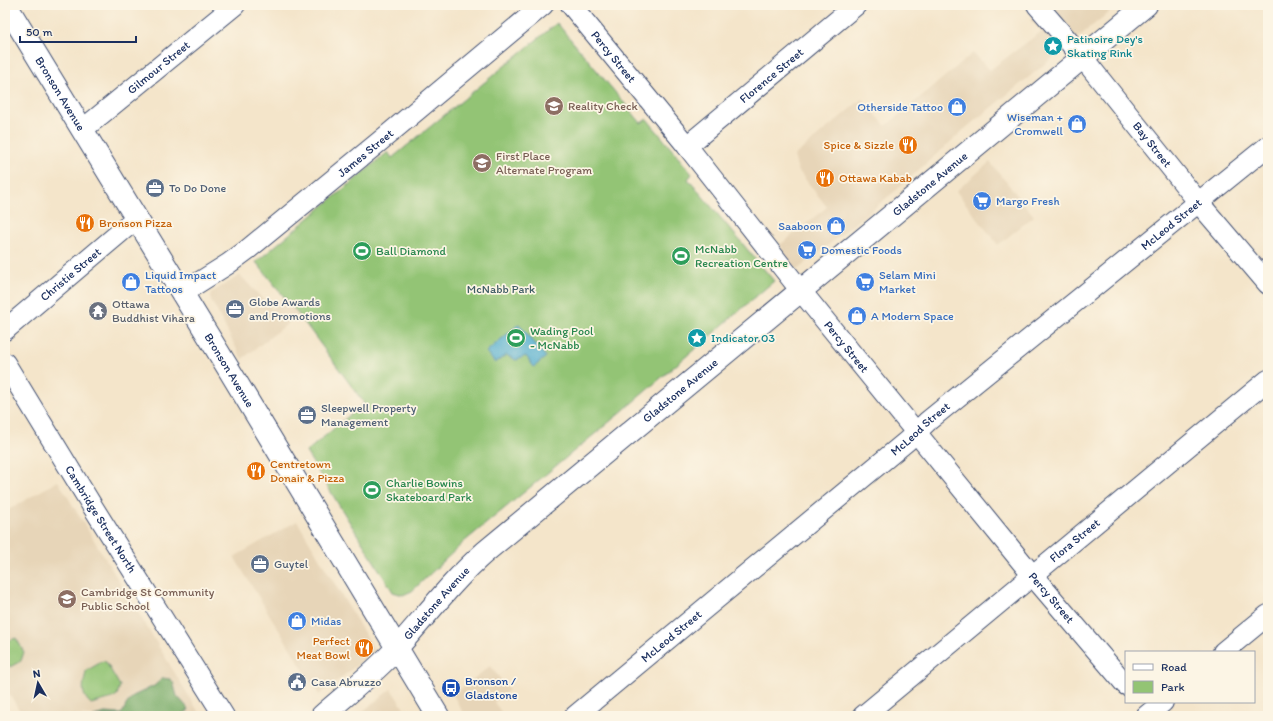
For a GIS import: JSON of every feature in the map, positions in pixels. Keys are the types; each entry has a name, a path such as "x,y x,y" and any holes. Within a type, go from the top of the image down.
{"main road":[{"name":"Bronson Avenue","path":"6,5 182,292 438,716"},
{"name":"Gladstone Avenue","path":"322,716 382,664 441,596 485,552 1146,5"}],"street":[{"name":"Gilmour Street","path":"82,130 235,5"},
{"name":"James Street","path":"182,292 218,271 247,250 543,5"},
{"name":"Percy Street","path":"571,5 687,146 801,291 1033,576 1125,684"},
{"name":"Florence Street","path":"687,146 856,5"},
{"name":"Bay Street","path":"1037,5 1083,58 1199,203 1268,284"},
{"name":"McLeod Street","path":"575,716 703,611 917,432 928,421 1268,146"},
{"name":"Christie Street","path":"5,330 136,219"},
{"name":"Cambridge Street North","path":"5,362 91,504 224,716"},
{"name":"Flora Street","path":"863,716 1268,380"},
{"path":"1224,651 1268,615"}],"shaded area":[{"path":"1049,5 1118,5 967,127 894,192 797,270 780,245 827,207 798,170 794,156 862,99 886,126 973,53 990,70 1042,31 1030,20"},
{"path":"990,162 1034,216 998,245 956,191"},
{"path":"240,275 272,309 286,299 299,315 242,359 210,298 211,293"},
{"name":"Cambridge St Community Public School","path":"58,481 201,716 23,716 5,687 5,512"},
{"path":"297,521 375,651 319,695 234,557"},
{"path":"490,666 509,690 494,702 504,716 465,716 453,695"},
{"path":"391,689 409,716 357,716"}],"green space":[{"name":"McNabb Park","path":"557,23 641,123 647,119 692,174 688,179 774,281 619,414 465,541 412,591 403,595 393,592 306,452 364,403 299,315 256,262 388,152 392,158"},
{"path":"16,638 24,652 21,661 10,667 5,658 5,642"},
{"path":"103,661 106,662 120,686 117,695 113,698 91,704 85,696 83,688 86,671"},
{"path":"163,678 170,679 173,682 177,696 187,707 188,711 179,716 93,716 105,713 120,714 123,712 133,696 154,686"}],"water":[{"name":"Wading Pool - McNabb","path":"519,324 546,357 534,367 526,356 516,360 506,355 495,363 486,352"}],"place":[{"name":"Patinoire Dey's Skating Rink","path":"1053,46"},
{"name":"Reality Check","path":"554,106"},
{"name":"Otherside Tattoo","path":"957,107"},
{"name":"Wiseman + Cromwell","path":"1077,124"},
{"name":"Spice & Sizzle","path":"908,145"},
{"name":"First Place Alternate Program","path":"482,163"},
{"name":"Ottawa Kabab","path":"825,178"},
{"name":"To Do Done","path":"155,188"},
{"name":"Margo Fresh","path":"982,201"},
{"name":"Bronson Pizza","path":"85,223"},
{"name":"Saaboon","path":"836,226"},
{"name":"Domestic Foods","path":"807,250"},
{"name":"Ball Diamond","path":"362,251"},
{"name":"McNabb Recreation Centre","path":"681,256"},
{"name":"Liquid Impact Tattoos","path":"131,282"},
{"name":"Selam Mini Market","path":"865,282"},
{"name":"Globe Awards and Promotions","path":"235,309"},
{"name":"Ottawa Buddhist Vihara","path":"98,311"},
{"name":"A Modern Space","path":"857,316"},
{"name":"Wading Pool - McNabb","path":"516,338"},
{"name":"Indicator 03","path":"697,338"},
{"name":"Sleepwell Property Management","path":"307,415"},
{"name":"Centretown Donair & Pizza","path":"256,471"},
{"name":"Charlie Bowins Skateboard Park","path":"372,490"},
{"name":"Guytel","path":"260,564"},
{"name":"Cambridge St Community Public School","path":"67,599"},
{"name":"Midas","path":"297,621"},
{"name":"Perfect Meat Bowl","path":"364,648"},
{"name":"Casa Abruzzo","path":"297,682"},
{"name":"Bronson / Gladstone","path":"451,688"}]}
